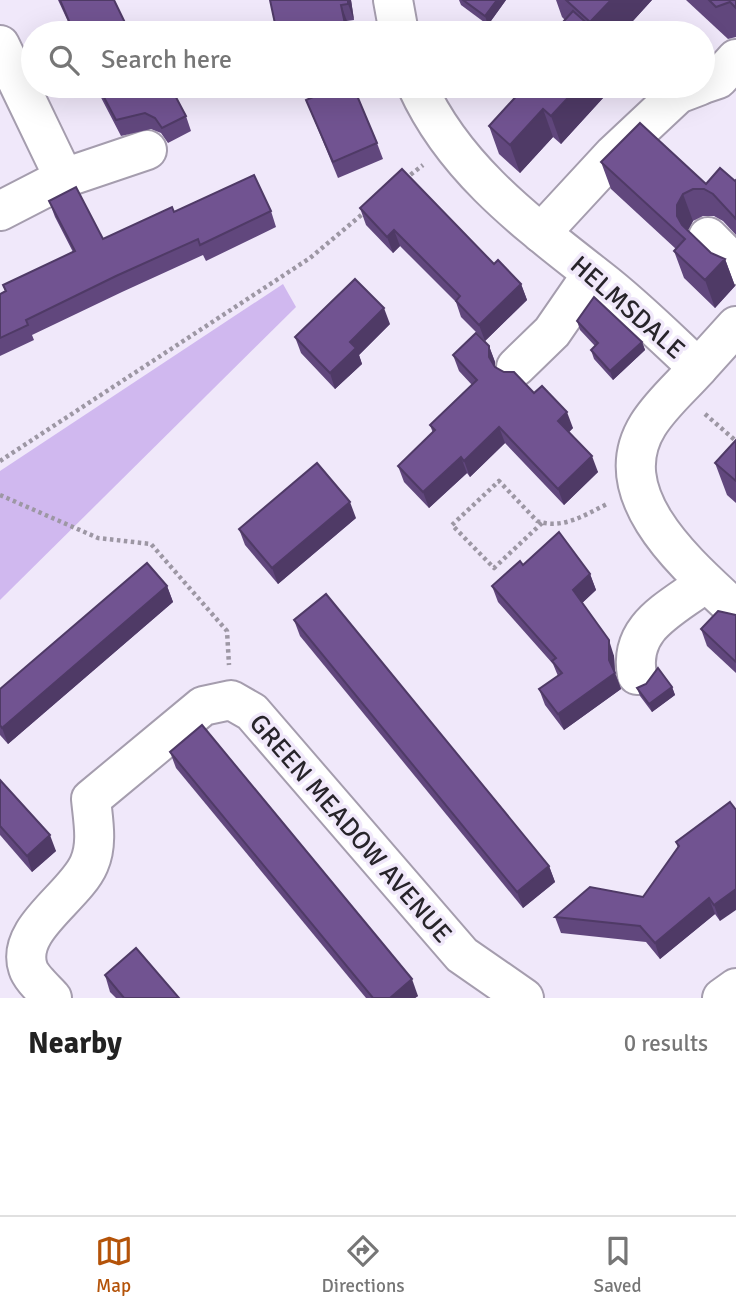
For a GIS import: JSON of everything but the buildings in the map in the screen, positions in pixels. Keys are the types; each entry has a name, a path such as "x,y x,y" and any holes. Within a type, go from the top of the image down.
{"street":[{"path":"393,0 397,21"},
{"path":"0,45 21,89"},
{"path":"715,80 736,59"},
{"path":"26,98 64,178"},
{"name":"HELMSDALE","path":"424,98 449,144 476,174 541,233 636,310 698,368 646,428 639,453 639,488 642,503 650,518 705,583 736,610"},
{"path":"541,233 614,154 674,98"},
{"path":"0,211 64,178 147,150"},
{"path":"708,237 736,265"},
{"path":"516,367 552,332 592,274"},
{"path":"698,368 736,326"},
{"path":"638,675 634,653 640,636 705,583"},
{"name":"GREEN MEADOW AVENUE","path":"52,998 28,969 27,945 41,922 75,887 90,863 95,833 91,799 203,706 231,701 252,712 462,955 524,998"},
{"path":"722,998 736,988"}],"path":[{"path":"397,185 449,144"},
{"path":"0,461 310,258 367,210"},
{"path":"542,523 494,568 452,525 499,481 542,523 562,524 639,488"},
{"path":"0,495 98,538 151,544 227,631 231,701"}],"shaded area":[{"path":"283,284 296,307 0,600 0,471"}]}
